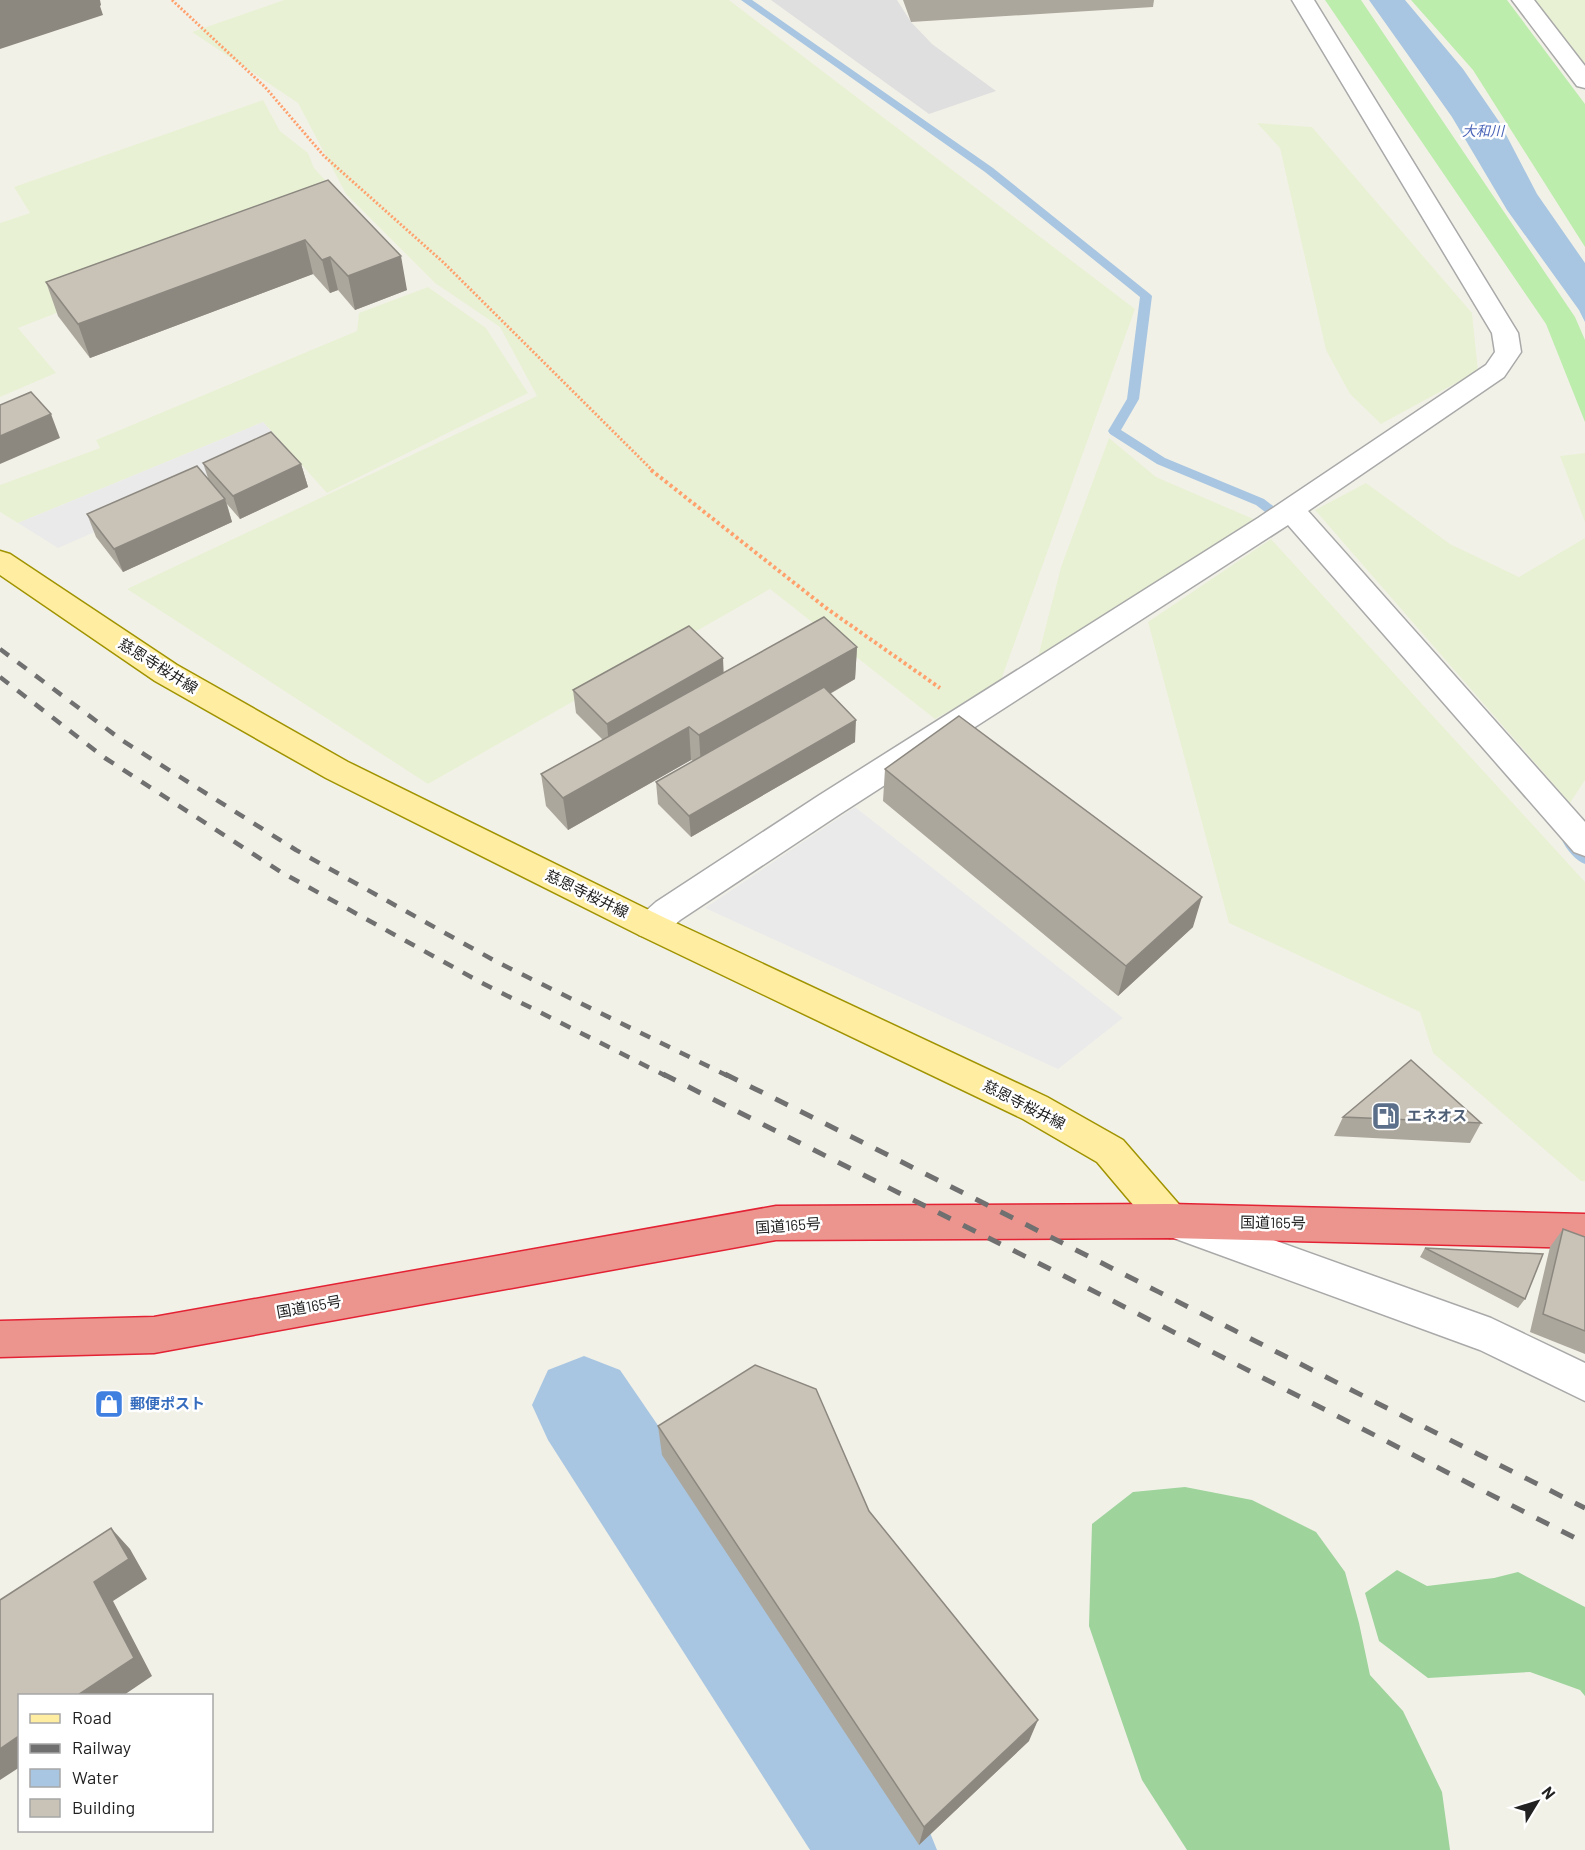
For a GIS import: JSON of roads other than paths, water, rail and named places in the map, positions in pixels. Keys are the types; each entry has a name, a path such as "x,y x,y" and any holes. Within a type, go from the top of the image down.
{"highway":[{"name":"国道165号","path":"0,1340 154,1335 776,1223 1170,1221 1585,1231"}],"main road":[{"name":"慈恩寺桜井線","path":"0,561 166,673 337,770 651,926 1035,1108 1110,1151 1170,1221"}],"street":[{"path":"651,926 668,911 820,812 1279,518 1495,371 1508,352 1505,333 1303,0"},
{"path":"1523,0 1585,81"},
{"path":"1279,518 1585,843"},
{"path":"1170,1221 1491,1336 1585,1383"}],"water":[{"name":"大和川","path":"1369,0 1405,0 1463,69 1500,123 1537,194 1585,263 1585,322 1579,310 1507,210 1452,117"}],"waterway":[{"path":"746,0 989,170 1146,296 1133,399 1114,431 1161,461 1260,502 1286,522"},
{"path":"1569,840 1585,858"},
{"path":"584,1405 878,1850"}],"railway":[{"path":"0,649 123,741 296,850 497,962 728,1076"},
{"path":"0,677 105,758 281,872 482,983 666,1076"},
{"path":"663,1074 1070,1279 1585,1543"},
{"path":"725,1074 1585,1508"}],"place":[{"name":"エネオス","path":"1386,1116"},
{"name":"郵便ポスト","path":"109,1404"}]}
